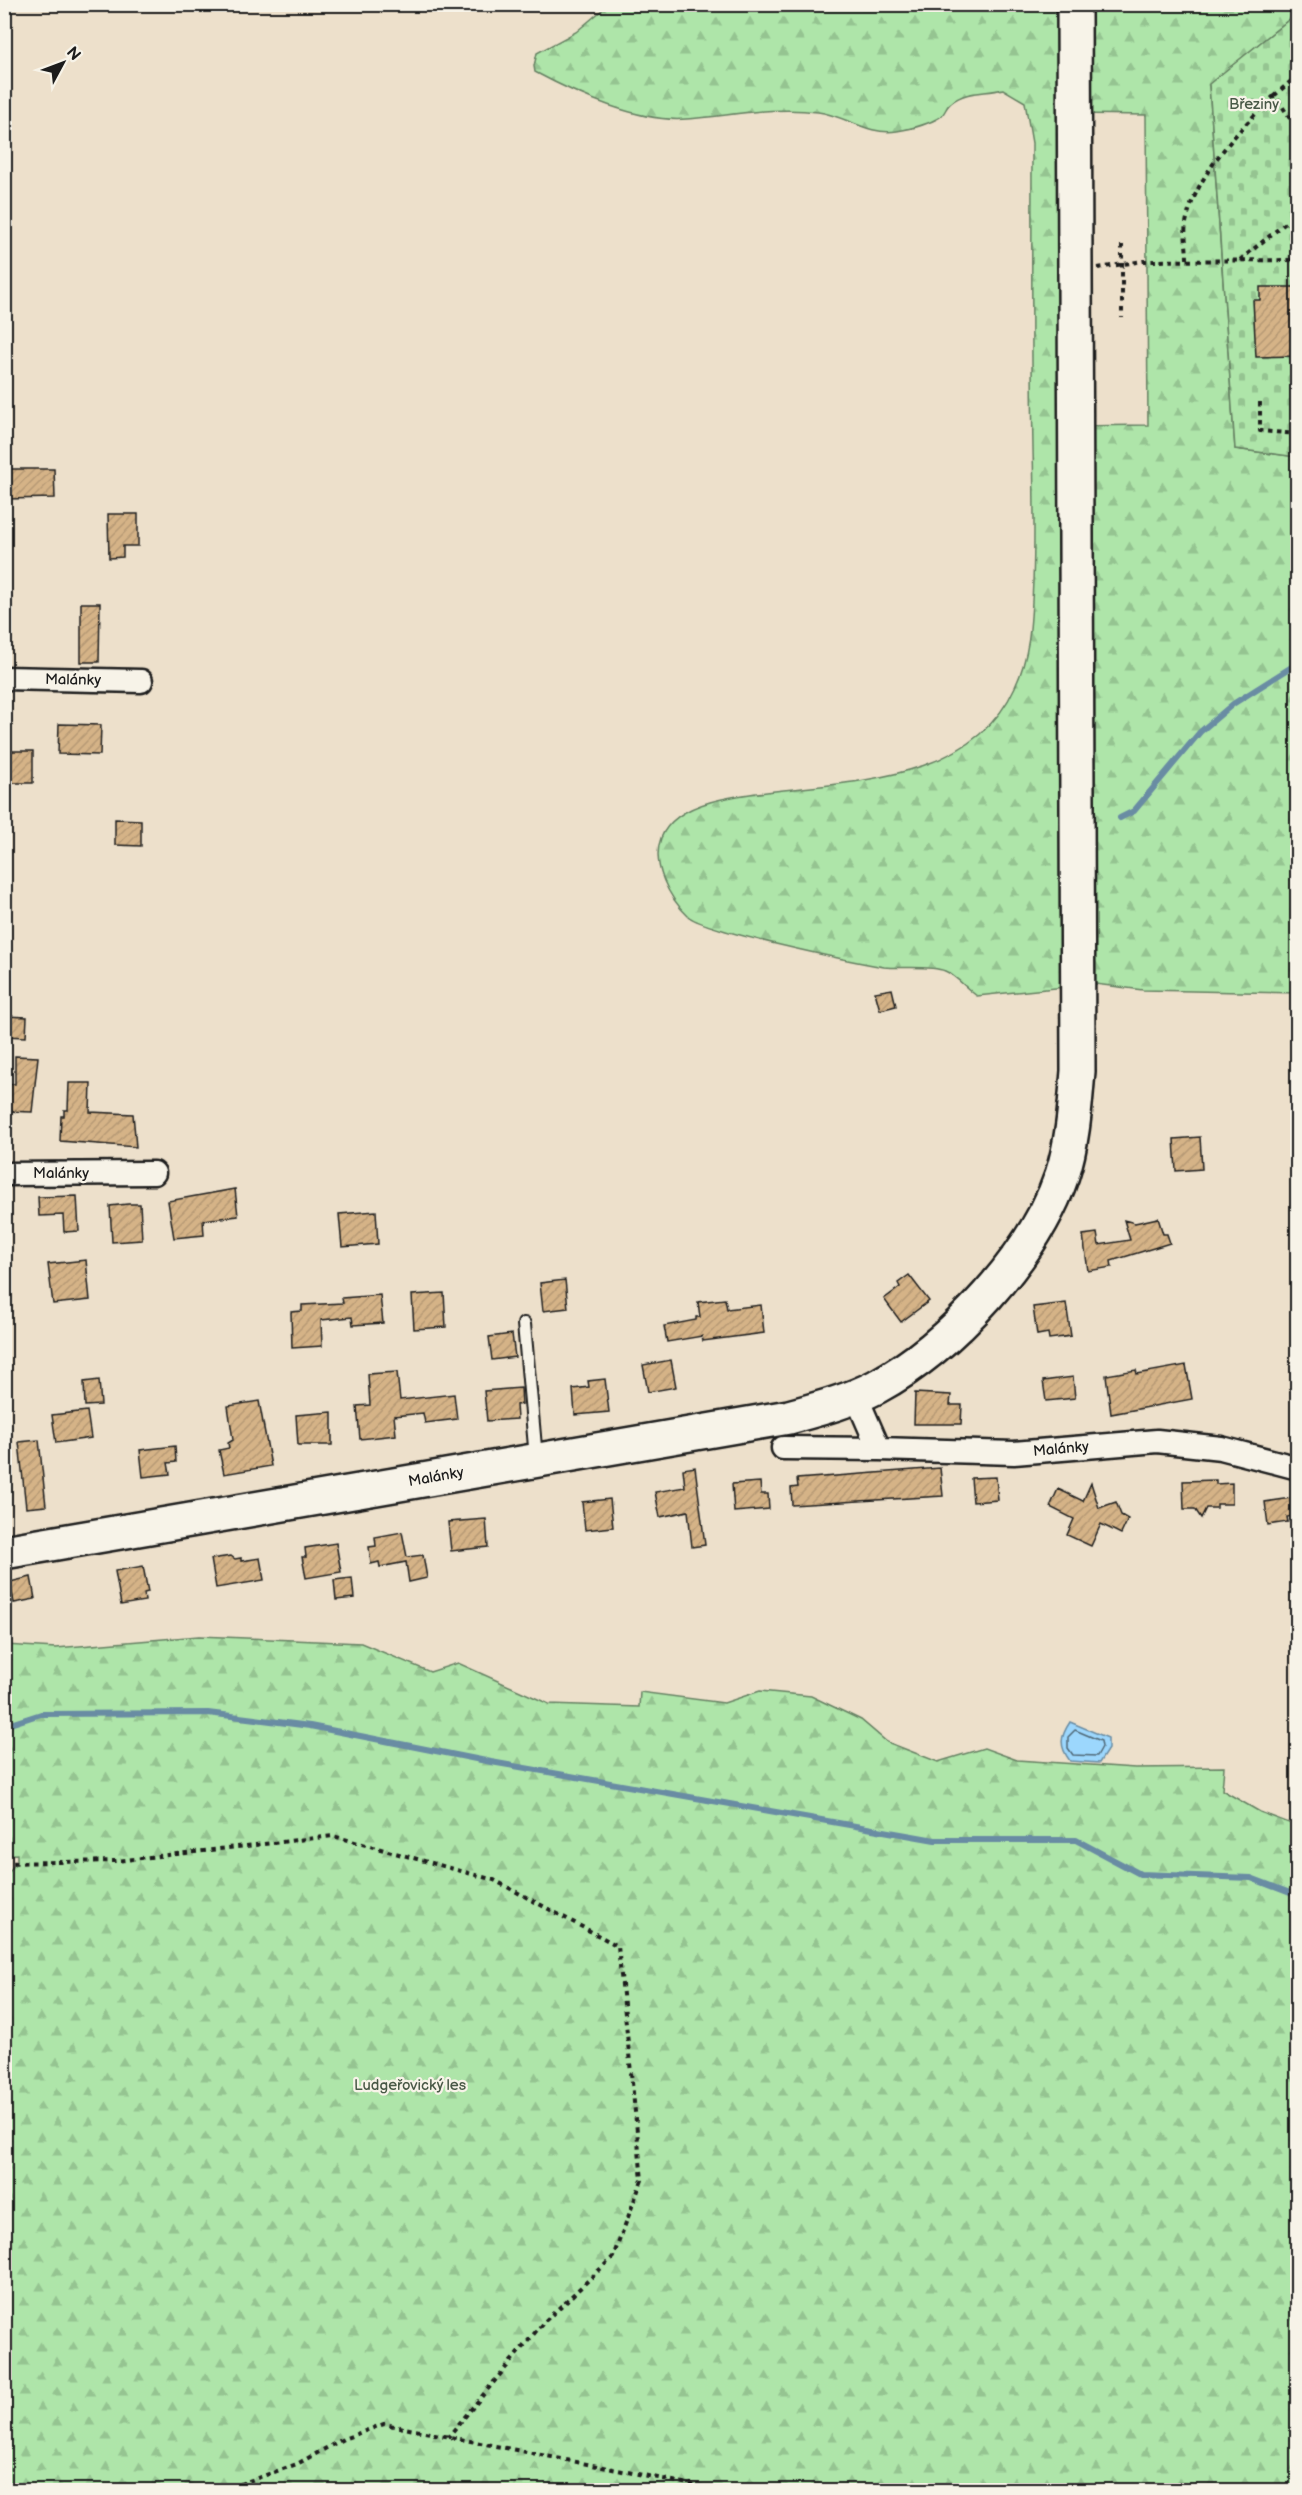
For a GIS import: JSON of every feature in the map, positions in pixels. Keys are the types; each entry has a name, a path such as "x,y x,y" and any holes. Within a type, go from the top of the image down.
{"street":[{"name":"Malánky","path":"9,1551 789,1417 856,1396 889,1379 944,1340 983,1299 1027,1242 1057,1187 1071,1140 1078,1071 1074,4"},
{"name":"Malánky","path":"4,678 141,681"},
{"name":"Malánky","path":"4,1174 154,1173"},
{"path":"856,1396 879,1449"},
{"name":"Malánky","path":"783,1448 1024,1452 1157,1441 1221,1448 1298,1468"}],"lane":[{"path":"524,1324 537,1460"}],"path":[{"path":"1187,260 1186,223 1202,181 1248,121 1298,75"},
{"path":"1275,95 1298,131"},
{"path":"1239,260 1298,213"},
{"path":"1122,245 1122,318"},
{"path":"1075,271 1122,264 1187,260 1298,260"},
{"path":"1260,402 1260,431 1298,434"},
{"path":"4,1863 116,1861 333,1836 494,1880 618,1946 642,2180 613,2257 543,2323 448,2437"},
{"path":"223,2490 297,2464 343,2439 384,2424 719,2490"}],"green space":[{"path":"608,5 1297,5 1297,13 1209,85 1235,449 1297,457 1297,993 1143,990 1095,984 977,996 953,976 939,969 884,967 813,953 721,930 688,916 674,900 660,869 659,848 661,838 683,813 722,799 883,777 937,760 983,732 1015,687 1029,636 1034,565 1032,143 1025,102 1003,89 963,96 949,104 942,116 935,120 913,128 887,132 876,131 828,114 801,110 686,119 668,119 629,112 589,98 535,72 537,53 576,32","holes":["1076,114 1146,115 1148,425 1076,426"]},
{"name":"Březiny","path":"1297,13 1297,457 1235,449 1209,84"},
{"name":"Ludgeřovický les","path":"199,1636 361,1643 430,1672 458,1663 549,1704 639,1707 640,1692 724,1703 760,1691 811,1696 861,1720 887,1742 938,1762 984,1748 1017,1760 1135,1768 1224,1767 1222,1790 1260,1812 1297,1826 1297,2490 5,2490 4,1879 17,1861 17,1854 5,1855 5,1645 56,1648"}],"water":[{"path":"1070,1722 1108,1738 1108,1749 1099,1763 1070,1761 1062,1742 1064,1732"}],"building":[{"path":"1260,287 1298,287 1298,344 1295,344 1295,356 1256,357 1253,300 1260,300"},
{"path":"4,469 54,469 55,498 4,499"},
{"path":"108,514 138,514 138,546 123,546 123,557 109,558"},
{"path":"81,603 100,603 99,662 81,662"},
{"path":"59,724 101,725 100,755 58,754"},
{"path":"4,751 33,751 33,783 4,783"},
{"path":"115,819 141,820 141,846 115,845"},
{"path":"892,989 896,1006 880,1010 875,992"},
{"path":"4,1016 27,1017 26,1037 4,1036"},
{"path":"15,1056 38,1057 32,1112 4,1111 5,1084 15,1084"},
{"path":"69,1083 91,1083 90,1112 133,1114 136,1147 60,1141 61,1116 64,1116 64,1110 68,1110"},
{"path":"1200,1137 1202,1169 1176,1171 1174,1139"},
{"path":"235,1189 238,1216 203,1220 204,1235 174,1238 168,1201"},
{"path":"77,1196 79,1231 64,1232 63,1215 39,1216 38,1197"},
{"path":"140,1204 142,1240 112,1242 110,1206"},
{"path":"376,1211 378,1244 342,1247 339,1214"},
{"path":"1158,1218 1163,1234 1167,1234 1170,1243 1111,1261 1112,1267 1088,1271 1083,1235 1097,1233 1099,1245 1130,1240 1124,1220 1135,1223"},
{"path":"86,1260 90,1300 53,1304 48,1264"},
{"path":"909,1275 929,1301 901,1322 884,1299 900,1287 898,1283"},
{"path":"565,1280 568,1308 543,1311 540,1283"},
{"path":"444,1293 446,1327 414,1329 412,1295"},
{"path":"380,1295 383,1323 353,1325 352,1317 321,1320 322,1346 292,1348 291,1312 302,1311 302,1305 343,1303 342,1298"},
{"path":"725,1299 727,1309 761,1305 764,1333 703,1341 702,1336 667,1342 664,1326 696,1320 696,1317 700,1317 698,1302"},
{"path":"1066,1303 1071,1336 1049,1339 1048,1333 1037,1335 1033,1307"},
{"path":"512,1334 515,1357 492,1360 489,1337"},
{"path":"671,1360 676,1387 648,1392 643,1365"},
{"path":"1186,1365 1192,1399 1111,1414 1106,1375 1136,1370 1137,1374"},
{"path":"397,1372 400,1400 454,1394 457,1419 425,1423 423,1413 394,1416 396,1435 360,1439 357,1406 370,1405 368,1374"},
{"path":"1073,1377 1075,1398 1046,1401 1043,1381"},
{"path":"605,1379 609,1412 575,1415 573,1389 589,1387 588,1381"},
{"path":"99,1380 101,1405 85,1406 84,1382"},
{"path":"521,1388 522,1404 516,1405 517,1419 487,1421 484,1391"},
{"path":"915,1393 951,1395 950,1405 962,1405 961,1424 914,1424"},
{"path":"259,1401 271,1466 224,1474 219,1450 229,1448 228,1443 233,1440 228,1406"},
{"path":"87,1411 91,1438 56,1443 52,1415"},
{"path":"332,1412 332,1445 298,1445 296,1415"},
{"path":"39,1440 46,1506 26,1508 19,1442"},
{"path":"175,1446 176,1462 168,1463 170,1474 143,1477 140,1450"},
{"path":"695,1467 705,1545 692,1547 688,1511 660,1517 655,1492 685,1487 683,1469"},
{"path":"940,1468 943,1496 792,1505 791,1488 798,1487 797,1479"},
{"path":"996,1477 998,1500 973,1502 971,1478"},
{"path":"1216,1480 1216,1484 1232,1483 1232,1504 1217,1504 1217,1508 1206,1508 1201,1518 1195,1509 1184,1509 1183,1481"},
{"path":"760,1482 761,1494 768,1494 769,1509 734,1512 732,1484"},
{"path":"1091,1483 1099,1508 1116,1502 1121,1515 1128,1519 1121,1534 1101,1524 1091,1546 1067,1535 1074,1519 1050,1507 1058,1489 1083,1501"},
{"path":"1298,1497 1298,1515 1287,1517 1288,1522 1268,1525 1265,1502"},
{"path":"610,1499 613,1527 585,1530 582,1502"},
{"path":"486,1519 488,1547 451,1551 448,1522"},
{"path":"402,1532 407,1557 423,1555 427,1578 409,1582 406,1562 380,1567 379,1562 371,1564 369,1547 376,1546 375,1537"},
{"path":"336,1543 341,1572 306,1578 302,1557 306,1557 305,1548"},
{"path":"231,1556 235,1559 241,1558 241,1561 260,1558 264,1580 216,1588 211,1559"},
{"path":"143,1566 148,1592 144,1593 145,1601 121,1605 115,1571"},
{"path":"31,1577 35,1599 14,1603 10,1582"},
{"path":"352,1578 354,1598 336,1600 334,1580"}],"waterway":[{"path":"1120,818 1134,811 1200,732 1233,704 1298,663"},
{"path":"4,1726 41,1714 208,1713 310,1726 491,1762 935,1840 1076,1840 1140,1874 1251,1878 1298,1896"}]}
